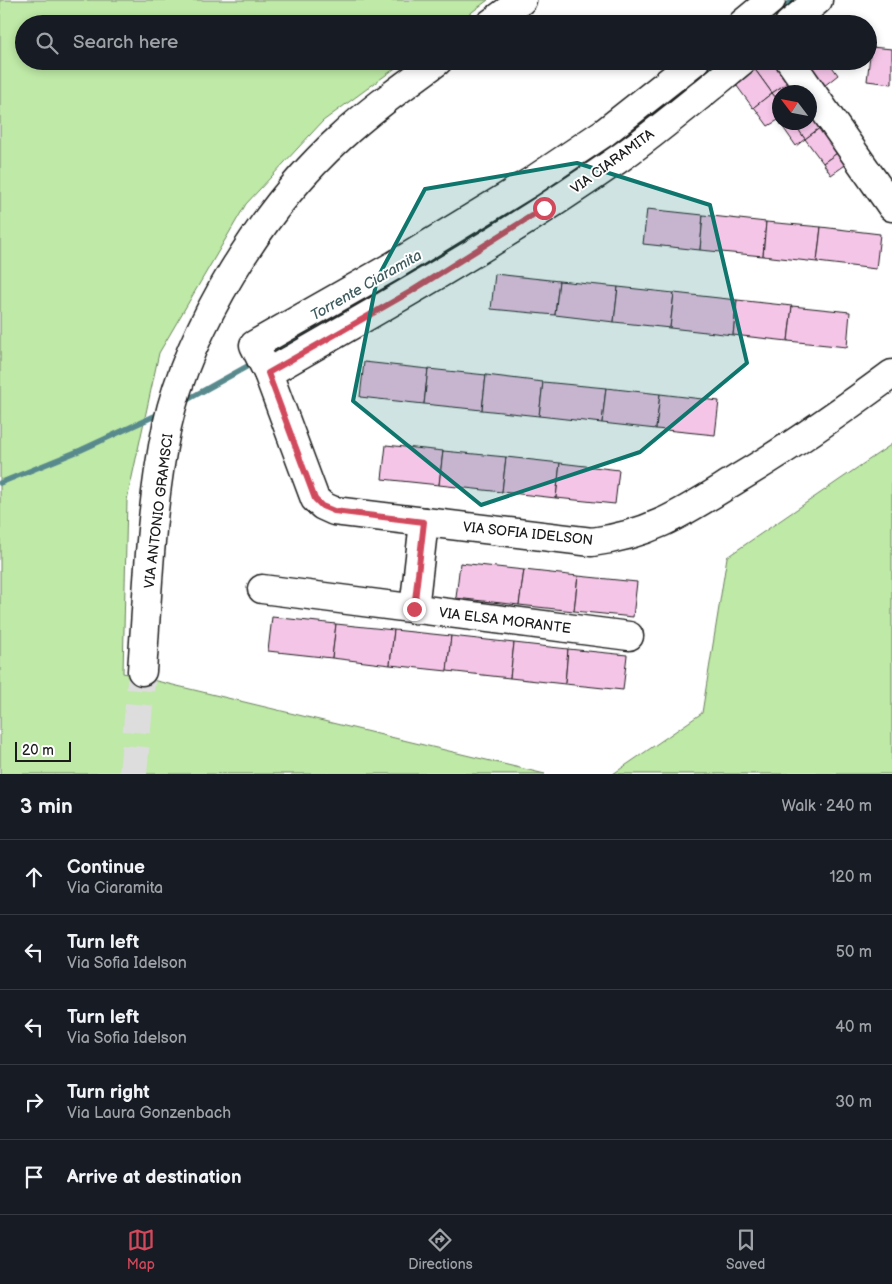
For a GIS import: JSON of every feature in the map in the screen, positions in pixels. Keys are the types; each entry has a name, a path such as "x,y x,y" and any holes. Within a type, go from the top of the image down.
{"street":[{"path":"502,15 522,0"},
{"path":"799,15 818,0"},
{"name":"VIA ANTONIO GRAMSCI","path":"142,671 159,476 172,409 184,369 210,313 266,222 321,156 380,104 426,70"},
{"name":"VIA CIARAMITA","path":"254,345 394,266 529,183 605,132 684,70"},
{"name":"VIA CIARAMITA","path":"268,373 410,292 622,157 712,70"},
{"path":"796,70 892,207"},
{"name":"VIA SOFIA IDELSON","path":"254,345 268,373 315,499 322,506 334,511 592,542 623,538 673,518 747,474 847,408 892,374"},
{"path":"414,609 424,522"},
{"name":"VIA ELSA MORANTE","path":"262,590 629,636"}],"highlighted area":[{"path":"577,163 710,205 747,363 640,452 481,505 353,401 377,279 425,189"}],"green space":[{"path":"0,0 488,0 468,15 15,15 15,70 393,70 323,121 246,204 159,353 127,500 123,673 545,774 0,774"},
{"path":"892,444 892,774 613,774 702,713 727,557"}],"building":[{"path":"877,48 892,49 892,84 867,81 868,70 877,70"},
{"path":"742,70 755,70 772,93 753,108 731,78"},
{"path":"755,70 786,70 793,79 784,85 772,85 772,93"},
{"path":"809,70 834,70 838,75 819,90 806,72"},
{"path":"793,79 798,85 784,85"},
{"path":"772,93 772,124 768,126 754,107"},
{"path":"817,112 825,124 817,130"},
{"path":"825,124 843,149 823,163 805,139"},
{"path":"785,130 799,130 805,139 796,146"},
{"path":"799,130 817,130 805,139"},
{"path":"843,149 851,161 831,175 823,163"},
{"path":"647,209 703,215 700,250 643,244"},
{"path":"703,215 766,222 763,256 700,250"},
{"path":"766,222 821,227 817,262 763,256"},
{"path":"821,227 880,234 876,269 817,262"},
{"path":"495,274 559,281 555,315 491,309"},
{"path":"559,281 618,287 614,322 555,315"},
{"path":"618,287 674,293 670,328 614,322"},
{"path":"674,293 737,300 733,335 670,328"},
{"path":"737,300 792,306 788,341 733,335"},
{"path":"792,306 850,312 847,347 788,341"},
{"path":"364,362 428,369 424,404 360,397"},
{"path":"428,369 486,375 482,410 424,404"},
{"path":"486,375 543,382 539,416 482,410"},
{"path":"543,382 606,388 602,423 539,416"},
{"path":"606,388 660,394 656,429 602,423"},
{"path":"660,394 719,401 715,435 656,429"},
{"path":"386,445 443,451 439,485 382,479"},
{"path":"443,451 506,457 502,492 439,485"},
{"path":"506,457 560,463 556,498 502,492"},
{"path":"560,463 619,470 615,504 556,498"},
{"path":"460,563 524,570 519,605 456,598"},
{"path":"524,570 578,576 574,611 519,605"},
{"path":"578,576 637,582 633,617 574,611"},
{"path":"272,617 336,624 332,658 268,651"},
{"path":"336,624 394,630 390,665 332,658"},
{"path":"394,630 451,636 447,671 390,665"},
{"path":"451,636 514,643 510,678 447,671"},
{"path":"514,643 568,649 565,684 510,678"},
{"path":"568,649 627,655 623,690 565,684"}],"waterway":[{"name":"Torrente Ciaramita","path":"773,15 794,0"},
{"name":"Torrente Ciaramita","path":"701,73 704,70"},
{"name":"Torrente Ciaramita","path":"268,355 477,235 613,146 686,86"},
{"name":"Torrente Ciaramita","path":"183,402 255,362"},
{"name":"Torrente Ciaramita","path":"0,483 81,450 161,413"}],"tunnel":[{"path":"133,774 142,671"}],"route":[{"path":"414,609 424,522 334,511 322,506 315,499 268,373 410,292 544,208"}]}
